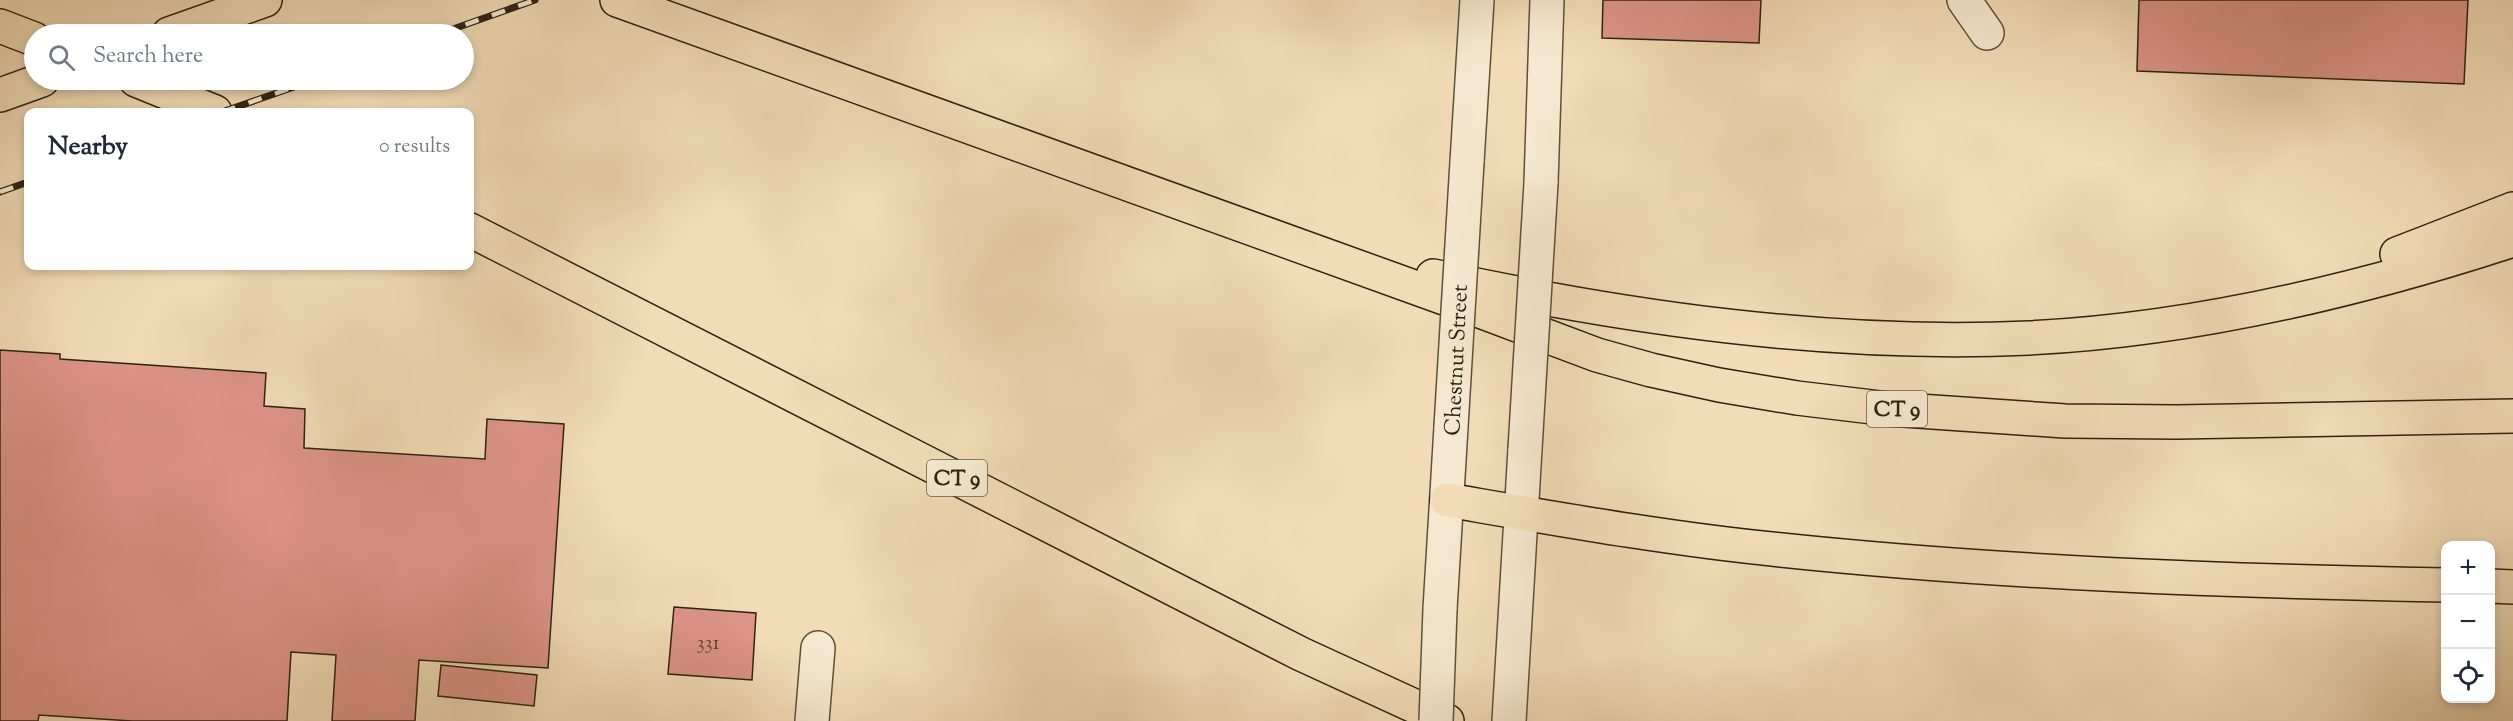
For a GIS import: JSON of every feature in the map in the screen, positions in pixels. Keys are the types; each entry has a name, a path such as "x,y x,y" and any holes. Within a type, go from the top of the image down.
{"highway":[{"path":"197,24 265,0"},
{"name":"CT 9","path":"617,0 1597,355 1681,378 1797,398 1940,413 2064,421 2177,422 2513,416"},
{"path":"0,26 24,35"},
{"path":"0,95 24,86"},
{"path":"161,90 205,108"},
{"path":"2235,312 2513,209"},
{"name":"CT 9","path":"474,232 1311,660 1447,721"},
{"path":"1305,248 1447,279 1708,324 1827,335 1920,339 2030,338 2146,327 2235,312 2363,283 2513,240"},
{"path":"1447,500 1696,541 1921,562 2226,580 2441,585"},
{"path":"2495,586 2513,586"}],"street":[{"name":"Chestnut Street","path":"1436,721 1440,609 1477,0"},
{"path":"1509,721 1542,183 1546,0"},
{"path":"1964,0 1987,33"},
{"path":"812,721 818,648"}],"building":[{"path":"1603,0 1761,0 1759,43 1602,38"},
{"path":"2139,0 2468,0 2464,84 2137,71"},
{"path":"0,350 60,354 60,359 266,373 264,406 305,409 304,448 485,459 487,419 564,424 548,668 419,660 415,721 332,721 336,655 291,652 287,721 132,721 39,715 38,721 0,721"},
{"path":"674,607 756,613 752,680 668,674"},
{"path":"441,665 537,675 534,706 438,696"}],"railway":[{"path":"467,24 535,0"},
{"path":"234,108 285,90"},
{"path":"0,192 24,183"}]}
